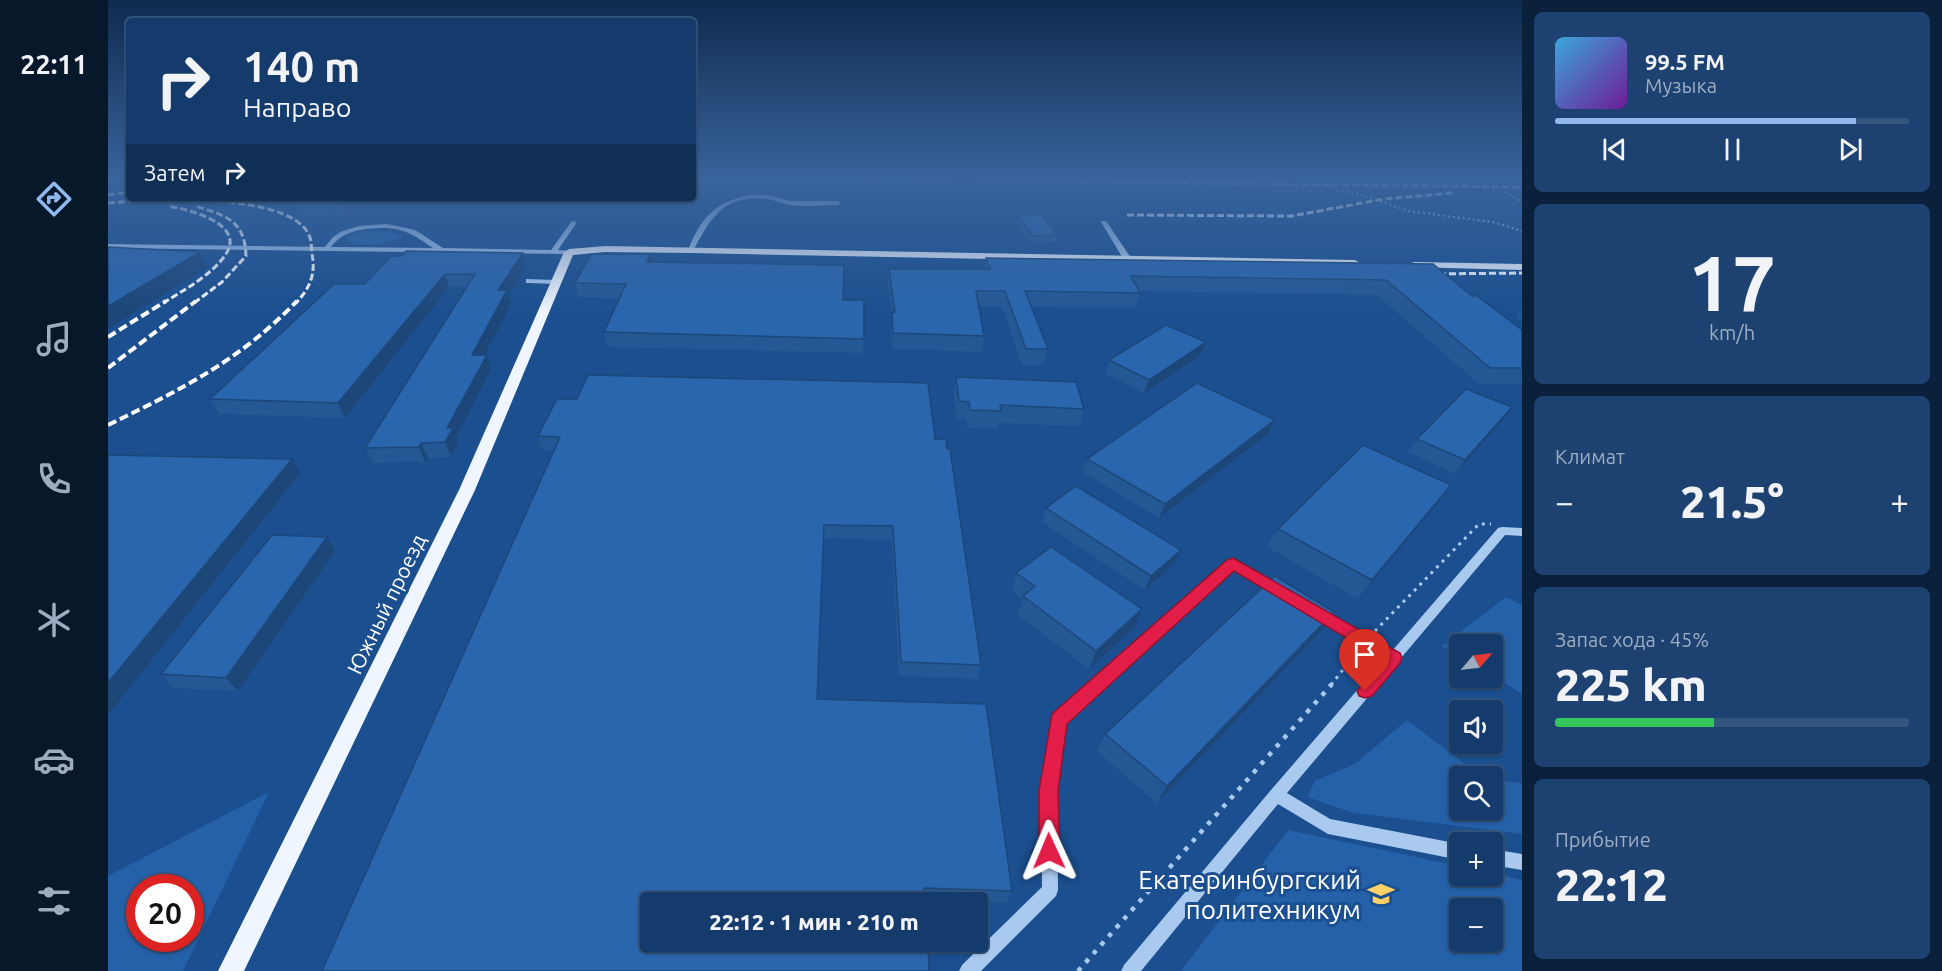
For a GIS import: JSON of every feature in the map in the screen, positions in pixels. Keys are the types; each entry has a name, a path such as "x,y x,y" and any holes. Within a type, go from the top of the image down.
{"main road":[{"path":"561,252 605,249 691,250 1366,264"},
{"name":"Южный проезд","path":"231,971 467,490 556,282 561,252"},
{"path":"1402,264 1522,267"}],"street":[{"path":"108,246 561,252 574,222"},
{"path":"691,250 705,222"},
{"path":"1104,222 1127,258"},
{"path":"326,250 333,239 342,233 369,227 396,226 411,231 441,250"},
{"path":"529,281 556,282"},
{"path":"1130,971 1276,795 1502,531 1522,532"},
{"path":"968,971 1050,890 1048,791 1059,720 1233,564 1394,658"},
{"path":"1276,795 1328,826 1449,850"},
{"path":"1503,859 1522,862"}],"path":[{"path":"1494,222 1522,231"},
{"path":"1078,971 1315,706 1365,642 1479,524 1501,524"}],"shaded area":[{"path":"365,231 390,232 400,237 389,242 371,244 352,244 347,238"},
{"path":"1506,597 1522,605 1522,694 1503,682 1503,634 1458,634"},
{"path":"1449,641 1449,650 1442,646"},
{"path":"1407,720 1468,766 1449,766 1449,820 1503,820 1503,781 1522,783 1522,834 1354,813 1307,797 1315,781 1356,763"},
{"path":"269,792 204,927 204,874 126,874 126,952 192,952 183,971 108,971 108,876"},
{"name":"Екатеринбургский политехникум","path":"1288,830 1449,864 1449,886 1503,886 1503,875 1522,880 1522,971 1181,971"}],"building":[{"path":"1023,222 1047,222 1057,235 1033,236"},
{"path":"108,247 200,252 108,306"},
{"path":"406,251 523,253 498,290 507,290 472,355 487,355 447,428 453,428 445,442 421,443 419,447 365,448 475,274 445,274 338,403 210,399 334,284 365,284 391,256 402,256"},
{"path":"591,254 650,254 647,262 844,265 843,300 864,300 864,339 604,332 626,284 575,283"},
{"path":"986,258 1433,264 1472,296 1477,296 1522,330 1522,368 1490,368 1386,280 1131,276 1140,293 1025,291 1048,349 1026,349 1005,291 976,291 984,336 893,333 892,312 895,312 889,269 990,269"},
{"path":"1166,325 1206,342 1149,380 1109,360"},
{"path":"588,375 928,383 935,439 946,439 947,449 950,449 981,665 901,662 893,526 824,525 817,699 986,704 1012,891 924,888 924,892 640,892 640,952 928,952 929,971 322,971 560,437 538,436 557,399 577,399"},
{"path":"956,377 1076,382 1084,409 1000,405 1001,411 970,410 969,402 959,401"},
{"path":"1197,383 1275,420 1165,504 1087,459"},
{"path":"1466,389 1512,407 1465,460 1417,439"},
{"path":"1363,445 1451,485 1372,580 1278,529"},
{"path":"108,455 292,459 108,683"},
{"path":"1076,486 1181,550 1151,576 1046,508"},
{"path":"272,535 327,537 226,678 161,674"},
{"path":"1051,547 1142,609 1096,651 1023,596 1035,586 1016,573"},
{"path":"1275,576 1334,612 1167,786 1105,734"}],"railway":[{"path":"163,303 197,282 226,254 230,243 228,234 215,222"},
{"path":"194,303 222,282 246,256 242,234 232,222"},
{"path":"296,303 308,286 313,268 310,237 297,222"},
{"path":"1429,274 1522,273"},
{"path":"108,337 166,301"},
{"path":"108,368 196,301"},
{"path":"108,425 185,386 231,357 253,341 297,301"}],"place":[{"name":"Екатеринбургский политехникум","path":"1381,894"}],"route":[{"path":"1049,851 1048,791 1059,720 1233,564 1394,658 1365,691"}]}
